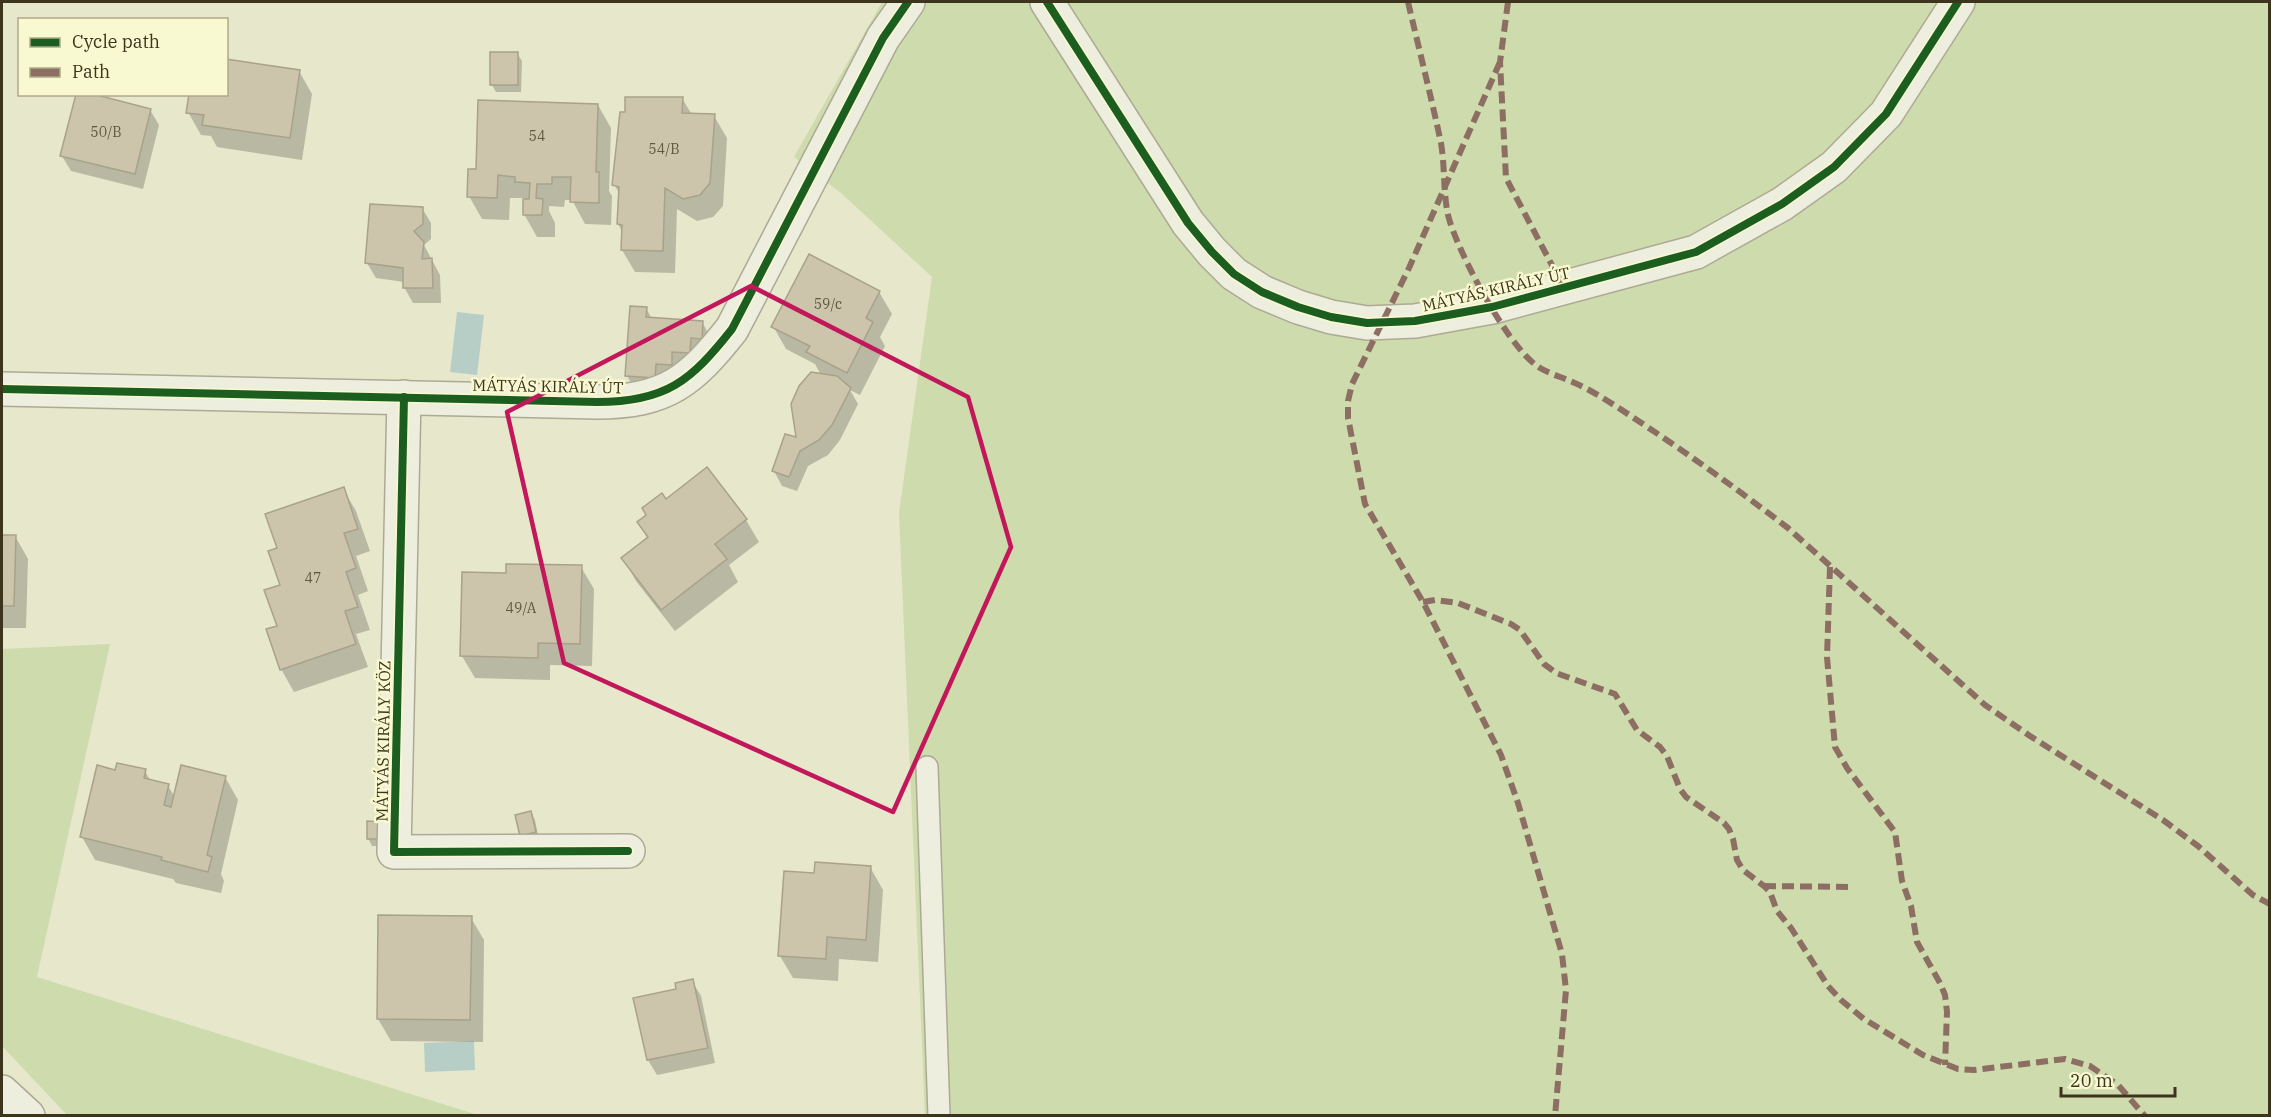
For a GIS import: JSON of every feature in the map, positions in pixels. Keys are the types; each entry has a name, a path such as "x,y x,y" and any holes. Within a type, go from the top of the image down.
{"street":[{"name":"MÁTYÁS KIRÁLY ÚT","path":"2,389 626,402 657,394 686,380 708,360 732,329 883,38 908,2"},
{"name":"MÁTYÁS KIRÁLY ÚT","path":"1047,2 1188,223 1234,274 1262,292 1298,307 1331,317 1380,324 1415,321 1492,307 1696,252 1773,210 1834,167 1886,114 1958,2"},
{"name":"MÁTYÁS KIRÁLY KÖZ","path":"404,397 394,852 628,851"},
{"path":"2,1092 28,1116"}],"lane":[{"path":"927,766 939,1116"}],"highlighted area":[{"path":"751,286 968,397 1011,547 893,812 564,663 507,412"}],"green space":[{"path":"882,2 2269,2 2269,1115 925,1115 899,513 932,277 841,193 794,157"},
{"path":"110,644 37,977 478,1115 67,1115 2,1046 2,649"}],"water":[{"path":"457,312 484,315 477,375 450,372"},
{"path":"474,1041 475,1070 425,1072 424,1043"}],"building":[{"path":"490,52 518,52 518,85 490,85"},
{"path":"228,59 300,70 290,138 202,125 204,115 186,113 189,96 228,96"},
{"path":"75,96 101,96 151,109 135,174 60,156"},
{"path":"625,97 683,97 682,113 715,114 710,183 700,195 683,199 665,188 663,251 621,250 622,225 617,224 619,187 612,185 620,112 625,112"},
{"path":"478,100 598,104 596,172 599,172 599,203 570,202 571,177 552,177 552,184 537,184 536,198 543,199 542,215 523,215 523,199 529,199 530,183 515,182 515,177 498,175 497,198 467,197 468,169 476,169"},
{"path":"370,204 423,207 423,224 414,231 424,242 422,259 432,258 433,288 403,288 403,268 365,263"},
{"path":"809,254 880,291 866,318 873,322 847,373 806,352 810,346 771,327"},
{"path":"630,306 647,307 646,317 703,321 702,339 691,338 690,353 672,352 672,365 656,364 655,378 625,376"},
{"path":"811,372 837,376 851,388 832,425 819,440 800,451 789,477 772,471 785,434 796,437 791,404 799,386"},
{"path":"707,467 747,519 715,544 727,559 661,610 621,558 648,537 637,522 646,515 642,508 662,493 666,499"},
{"path":"344,487 358,529 344,533 356,568 346,572 358,607 345,611 356,644 280,670 266,629 277,626 264,590 280,585 268,551 277,548 265,514"},
{"path":"2,535 16,535 14,606 2,606"},
{"path":"506,564 582,565 580,644 538,643 538,658 460,656 462,572 506,573"},
{"path":"117,763 146,769 144,778 169,784 164,805 171,807 181,765 226,776 207,855 212,857 208,872 161,860 162,857 80,837 97,765 115,770"},
{"path":"531,811 536,832 520,836 515,815"},
{"path":"367,821 383,822 383,839 367,839"},
{"path":"815,862 871,866 866,940 827,937 826,959 778,956 784,871 814,873"},
{"path":"378,915 472,916 470,1020 377,1019"},
{"path":"693,979 708,1048 647,1060 633,998 676,989 675,983"}],"marked path":[{"path":"1408,2 1441,143 1446,206 1453,231 1485,296 1525,355 1549,373 1581,386 1614,405 1745,496 1788,528 1985,705 2163,820 2198,846 2253,895 2270,904"},
{"path":"1508,2 1500,62 1506,178 1564,288"},
{"path":"1500,62 1409,268 1352,384 1348,401 1348,418 1365,504 1423,602 1501,755 1518,803 1562,954 1566,990 1555,1116"},
{"path":"1830,567 1827,657 1835,747 1847,768 1895,832 1902,881 1911,906 1917,942 1945,995 1947,1012 1945,1065"},
{"path":"1423,602 1435,600 1458,603 1511,624 1520,630 1544,664 1556,673 1615,694 1637,730 1660,747 1667,756 1680,789 1686,797 1724,823 1729,829 1737,860 1743,870 1770,892 1777,911 1791,928 1828,986 1864,1019 1923,1055 1958,1069 1974,1070 2065,1059 2090,1066 2118,1085 2145,1116"},
{"path":"1764,886 1854,887"}],"cycle path":[{"path":"2,389 597,402 621,401 659,393 689,375 732,329 883,38 908,2"},
{"path":"1047,2 1188,223 1212,252 1234,274 1262,292 1298,307 1331,317 1367,323 1415,321 1492,307 1696,252 1782,204 1834,167 1886,114 1958,2"},
{"path":"404,397 394,852 628,851"}]}
